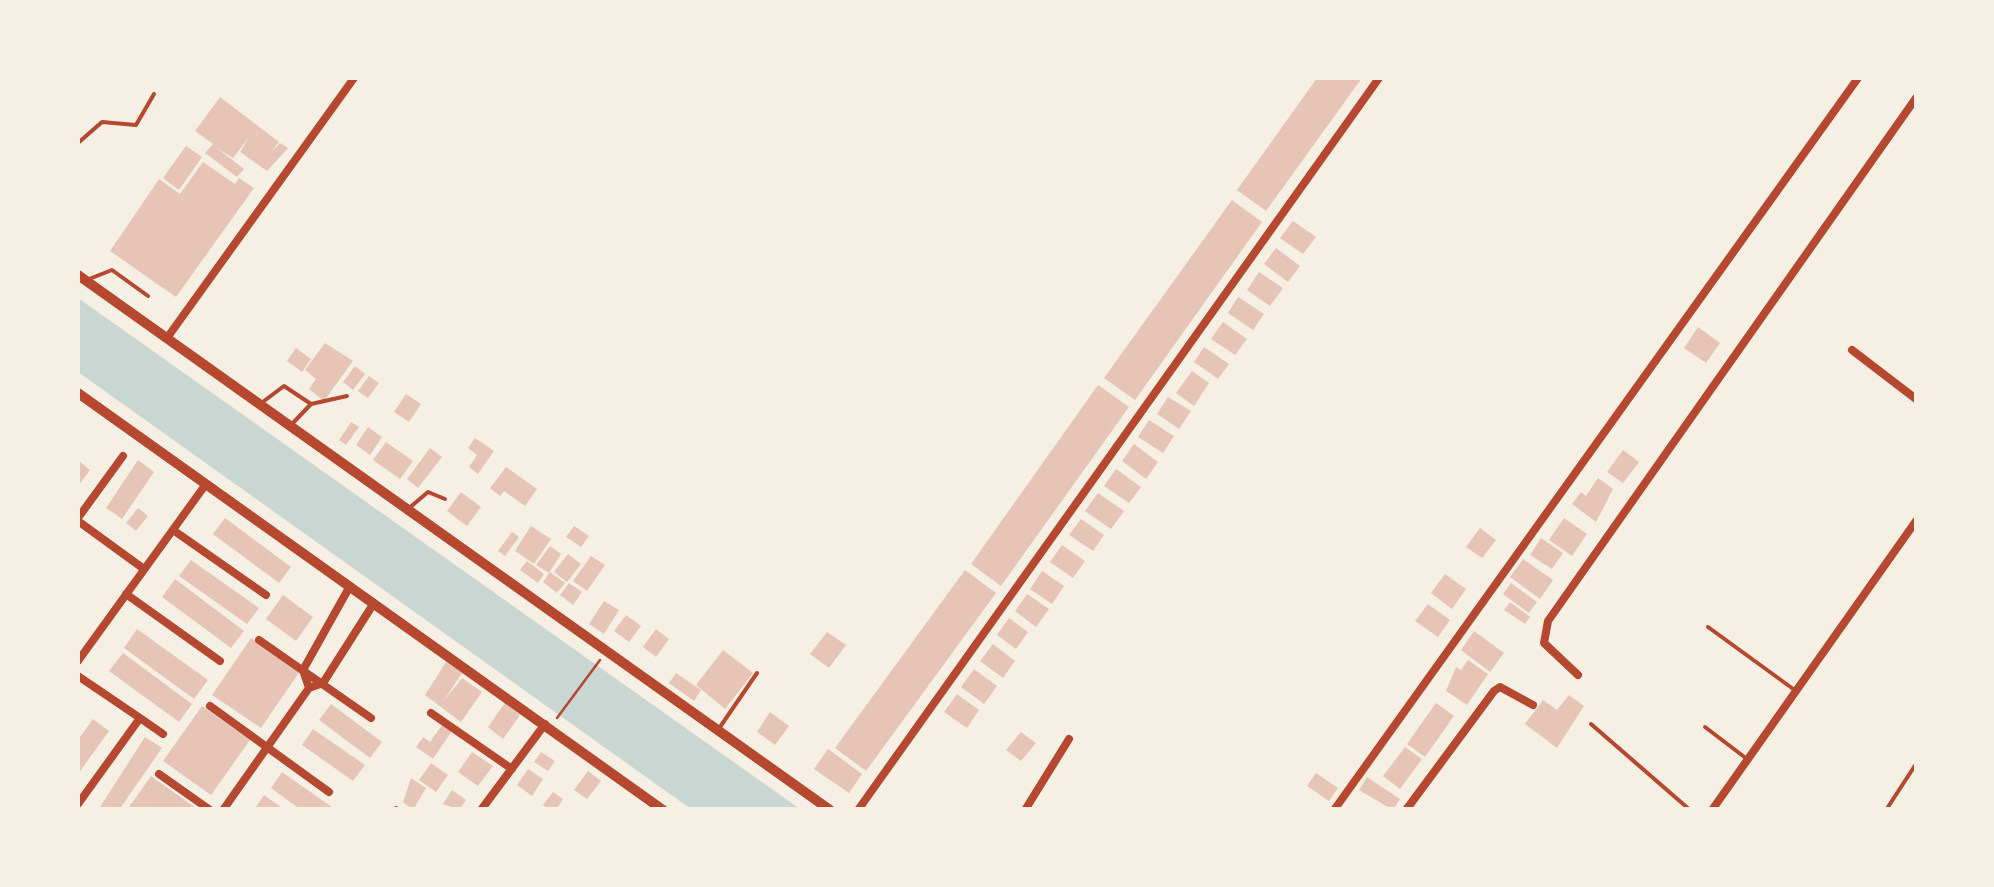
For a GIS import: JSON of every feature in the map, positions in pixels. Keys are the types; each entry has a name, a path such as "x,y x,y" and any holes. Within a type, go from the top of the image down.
{"street":[{"path":"167,338 354,78"},
{"path":"858,810 1379,78"},
{"path":"1334,810 1858,78"},
{"path":"1578,674 1544,644 1548,620 1916,98"},
{"path":"82,278 830,810"},
{"path":"1852,350 1916,399"},
{"path":"78,392 374,603 551,722 663,810"},
{"path":"122,456 78,520 144,569"},
{"path":"78,661 206,484"},
{"path":"1712,810 1916,521"},
{"path":"173,530 266,594"},
{"path":"309,688 303,670 350,586"},
{"path":"126,594 220,661"},
{"path":"222,810 309,688 323,683 374,603"},
{"path":"259,640 371,718"},
{"path":"78,676 162,734"},
{"path":"1406,810 1494,691 1500,687 1511,690 1532,705"},
{"path":"210,706 329,792"},
{"path":"431,713 512,769"},
{"path":"78,804 140,718"},
{"path":"481,810 551,722"},
{"path":"1025,810 1069,738"},
{"path":"160,774 210,810"}],"lane":[{"path":"78,142 102,122 136,125 154,94"},
{"path":"82,278 112,270 148,296"},
{"path":"260,405 284,386 311,404"},
{"path":"291,426 311,404 347,396"},
{"path":"408,510 428,492 445,499"},
{"path":"1708,627 1796,691"},
{"path":"718,730 757,674"},
{"path":"1591,724 1690,810"},
{"path":"1705,726 1748,759"},
{"path":"1886,810 1916,764"}],"path":[{"path":"551,722 598,662"}],"shaded area":[{"path":"78,298 800,809 691,809 78,372"}],"building":[{"path":"1317,78 1362,78 1266,211 1237,190"},
{"path":"220,97 279,142 270,153 280,143 288,148 267,171 240,152 249,137 233,158 217,148 244,169 237,177 205,153 213,144 195,131"},
{"path":"186,146 202,157 179,190 163,178"},
{"path":"203,162 235,184 239,178 254,188 176,297 110,251 159,179 180,194"},
{"path":"1232,200 1262,222 1135,400 1104,378"},
{"path":"1293,221 1316,237 1303,254 1280,238"},
{"path":"1276,248 1300,266 1288,282 1264,264"},
{"path":"1259,272 1283,288 1270,306 1247,290"},
{"path":"1238,297 1264,314 1253,330 1228,313"},
{"path":"1223,322 1247,339 1235,355 1211,339"},
{"path":"1698,327 1720,343 1706,363 1684,348"},
{"path":"325,343 353,361 324,401 309,389 316,379 305,370"},
{"path":"1204,347 1229,364 1218,379 1194,362"},
{"path":"296,348 311,359 302,372 287,361"},
{"path":"355,366 365,374 353,390 343,382"},
{"path":"1192,371 1209,383 1194,406 1176,393"},
{"path":"369,376 379,383 368,398 358,391"},
{"path":"1098,385 1129,407 1001,586 971,564"},
{"path":"406,394 421,404 409,422 394,412"},
{"path":"1168,397 1191,411 1179,429 1157,414"},
{"path":"1149,420 1174,436 1163,453 1138,437"},
{"path":"351,422 359,427 346,445 339,440"},
{"path":"368,427 382,437 370,455 356,445"},
{"path":"475,438 494,451 478,474 469,467 477,455 468,448"},
{"path":"386,442 413,461 400,479 373,460"},
{"path":"1134,444 1158,462 1146,479 1122,461"},
{"path":"430,448 442,457 418,488 407,479"},
{"path":"1623,450 1639,462 1623,483 1607,472"},
{"path":"78,460 90,470 78,486"},
{"path":"138,460 154,472 122,519 106,508"},
{"path":"506,467 537,489 525,506 504,491 500,496 490,488"},
{"path":"1116,469 1141,487 1129,503 1104,486"},
{"path":"1598,478 1613,489 1596,522 1572,504 1581,492 1586,496"},
{"path":"461,492 481,507 467,526 447,511"},
{"path":"1098,493 1124,511 1111,529 1085,511"},
{"path":"138,508 148,516 136,531 126,523"},
{"path":"225,518 291,567 279,583 213,534"},
{"path":"1564,518 1587,534 1572,556 1549,540"},
{"path":"1081,519 1104,535 1093,551 1069,535"},
{"path":"531,526 551,539 534,564 515,551"},
{"path":"574,526 589,536 581,547 566,537"},
{"path":"1480,528 1496,540 1482,558 1466,547"},
{"path":"512,532 519,537 505,556 498,551"},
{"path":"1541,538 1563,553 1552,569 1530,555"},
{"path":"1062,545 1085,561 1073,578 1050,562"},
{"path":"550,546 561,554 549,573 536,565"},
{"path":"568,554 581,564 567,582 554,572"},
{"path":"591,556 605,565 587,591 573,581"},
{"path":"1523,559 1553,580 1540,599 1510,577"},
{"path":"191,560 259,608 247,624 179,576"},
{"path":"527,561 544,574 538,583 520,570"},
{"path":"965,570 996,593 866,771 835,748"},
{"path":"1042,571 1064,586 1052,604 1030,589"},
{"path":"550,572 565,583 557,593 543,582"},
{"path":"1445,574 1466,589 1452,609 1431,593"},
{"path":"175,579 244,631 231,648 162,597"},
{"path":"569,583 582,592 573,605 560,595"},
{"path":"1511,583 1537,602 1529,613 1503,594"},
{"path":"1027,594 1049,609 1036,627 1015,611"},
{"path":"283,595 313,617 296,641 266,619"},
{"path":"604,601 619,610 604,634 589,624"},
{"path":"1510,602 1530,617 1525,624 1504,610"},
{"path":"1428,604 1450,620 1438,637 1415,621"},
{"path":"626,615 641,626 629,642 614,631"},
{"path":"1009,618 1028,632 1016,649 997,635"},
{"path":"137,629 208,680 194,699 124,648"},
{"path":"656,629 669,639 656,657 643,647"},
{"path":"1474,631 1504,653 1490,672 1461,650"},
{"path":"827,632 846,645 829,668 810,654"},
{"path":"251,638 300,671 261,728 212,695"},
{"path":"993,644 1015,661 1003,678 980,661"},
{"path":"723,650 753,673 725,709 696,685"},
{"path":"123,653 192,704 179,722 109,671"},
{"path":"1468,660 1488,674 1467,705 1446,691 1456,667 1461,670"},
{"path":"446,662 462,673 443,702 462,678 482,692 461,722 425,695"},
{"path":"974,669 997,686 984,704 961,687"},
{"path":"676,673 701,690 694,701 669,683"},
{"path":"957,694 979,710 967,728 944,712"},
{"path":"1569,695 1584,706 1557,748 1525,724 1543,700 1557,710"},
{"path":"505,703 520,715 503,739 488,727"},
{"path":"1436,703 1454,716 1425,757 1407,744"},
{"path":"331,704 382,742 370,758 319,720"},
{"path":"202,706 250,740 211,795 163,761"},
{"path":"770,712 789,726 775,745 757,732"},
{"path":"93,719 109,731 78,774 78,740"},
{"path":"442,725 452,731 433,759 416,747 423,737 430,742"},
{"path":"313,729 365,765 353,781 302,745"},
{"path":"1021,732 1036,743 1021,761 1006,750"},
{"path":"145,737 162,748 119,810 98,810"},
{"path":"1405,747 1422,759 1400,789 1383,776"},
{"path":"828,749 862,774 849,793 814,769"},
{"path":"472,752 493,766 478,786 458,772"},
{"path":"541,752 555,761 548,771 534,762"},
{"path":"431,763 448,775 436,792 419,780"},
{"path":"528,769 543,779 532,796 517,785"},
{"path":"588,771 601,781 587,799 574,790"},
{"path":"282,772 332,807 330,810 301,810 271,788"},
{"path":"1316,773 1338,788 1329,801 1307,786"},
{"path":"151,776 183,799 199,810 127,810"},
{"path":"1367,777 1400,799 1393,810 1359,790"},
{"path":"411,778 426,788 413,810 403,802"},
{"path":"452,790 466,800 459,810 443,804"},
{"path":"553,792 563,799 556,810 549,810 543,805"},
{"path":"264,795 285,810 254,810"}]}
